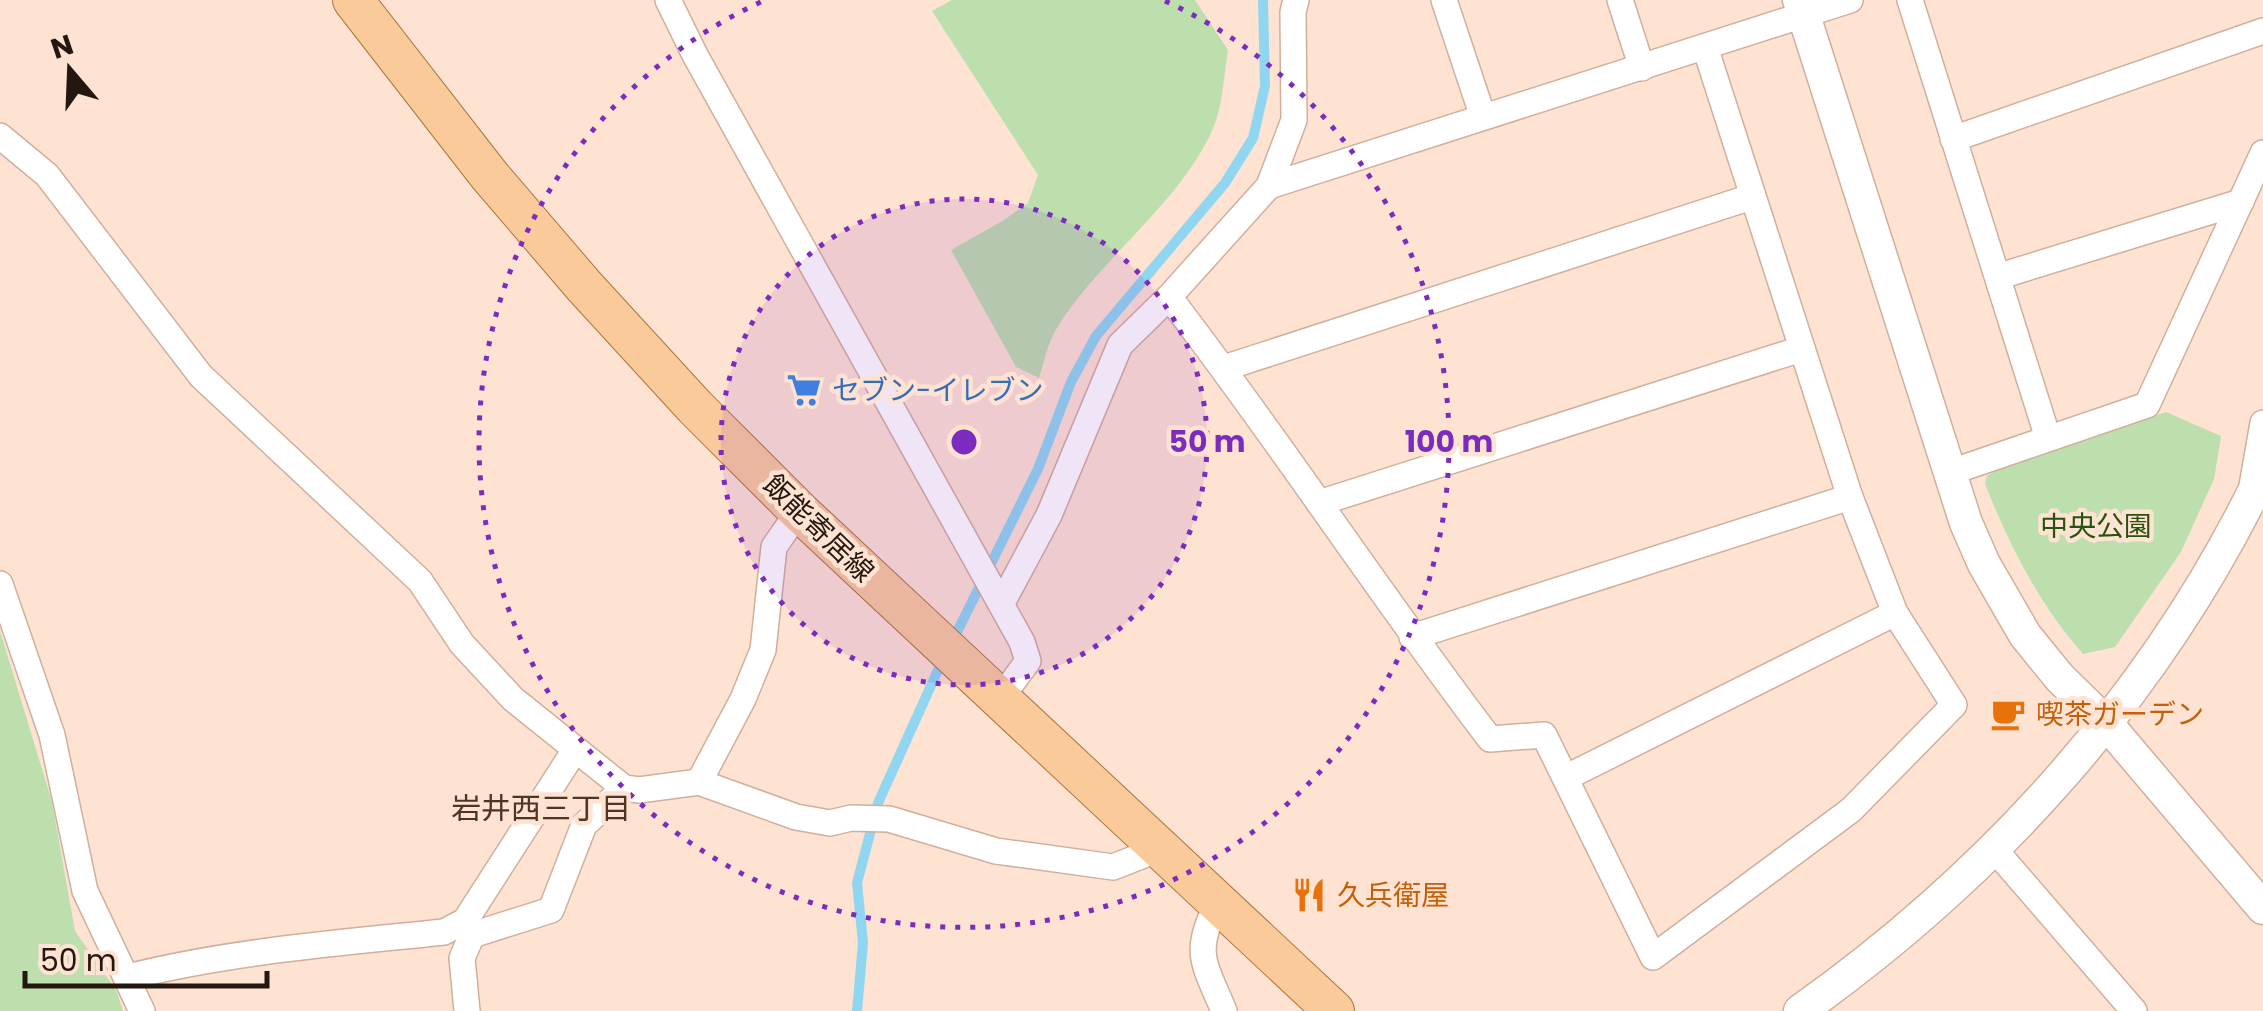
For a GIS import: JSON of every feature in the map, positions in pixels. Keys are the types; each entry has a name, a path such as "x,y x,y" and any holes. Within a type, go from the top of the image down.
{"main road":[{"name":"飯能寄居線","path":"352,0 479,162 584,286 695,407 800,511 1334,1011"}],"street":[{"path":"668,0 694,55 1002,603 1028,661 1000,699"},
{"path":"1002,603 1049,515 1120,345 1269,186 1294,120 1296,0"},
{"path":"1444,0 1482,117"},
{"path":"1620,0 1642,68"},
{"path":"1269,186 1705,47 1802,7 1850,0"},
{"path":"1910,0 2048,438"},
{"path":"1802,7 1972,536 2004,602 2060,678 2107,724 2263,908"},
{"path":"1953,138 2263,31"},
{"path":"1168,297 1224,368 1412,636 1490,738 1544,734 1654,957 1851,810 1954,705 1895,612 1850,497 1750,197 1705,47"},
{"path":"0,136 47,175 201,376 410,570 462,644 514,699 624,788 639,790 698,782 796,818 830,823 851,818 889,819 996,851 1112,867 1160,849"},
{"path":"1951,472 2147,404 2263,152"},
{"path":"1224,368 1750,197"},
{"path":"2000,276 2241,202"},
{"path":"1319,504 1801,349"},
{"path":"1800,1011 1911,926 1995,850 2107,724 2165,644 2258,488 2263,423"},
{"path":"1412,636 1850,497"},
{"path":"698,782 743,699 764,650 774,547 800,511"},
{"path":"0,584 52,735 85,891 142,1011"},
{"path":"1567,778 1895,612"},
{"path":"128,976 253,952 444,932 465,921 575,750"},
{"path":"467,1011 462,958 472,935 551,910 584,826 624,788"},
{"path":"1995,850 2134,1011"},
{"path":"1218,903 1206,928 1203,959 1224,1011"}],"green space":[{"path":"952,0 1195,0 1228,50 1217,117 1200,153 1162,204 1075,302 1054,334 1039,378 1016,367 951,250 1028,203 1038,175 932,11"},
{"name":"中央公園","path":"2166,412 2221,436 2214,479 2181,552 2115,647 2083,654 2026,573 1985,484 1987,476 1999,468"},
{"path":"0,631 52,802 75,931 116,990 123,1011 0,1011"}],"waterway":[{"path":"953,640 1038,469 1071,382 1096,336 1225,183 1253,138 1265,86 1263,0"},
{"path":"857,1011 863,943 857,883 878,803 943,659"}],"place":[{"name":"セブン-イレブン","path":"804,390"},
{"name":"喫茶ガーデン","path":"2008,714"},
{"name":"久兵衛屋","path":"1309,895"}],"district":[{"name":"岩井西三丁目","path":"541,809"}]}
